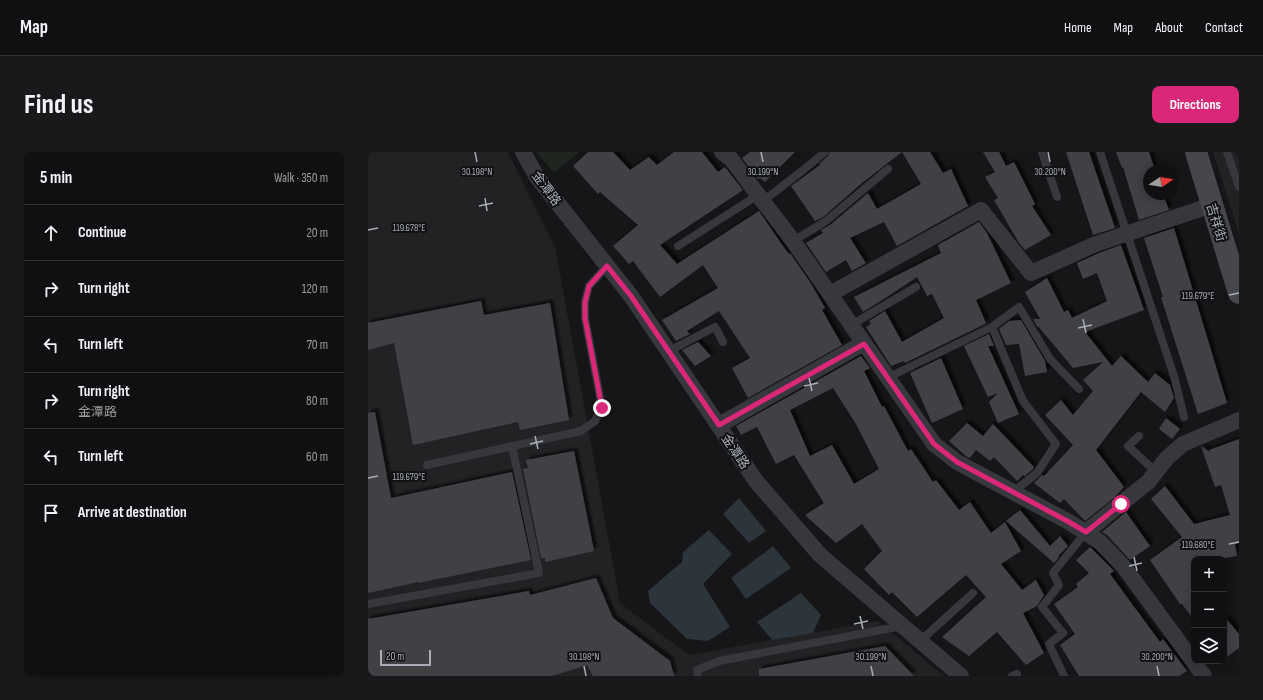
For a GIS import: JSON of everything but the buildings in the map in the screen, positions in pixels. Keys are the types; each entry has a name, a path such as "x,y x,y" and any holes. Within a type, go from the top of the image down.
{"street":[{"name":"金潭路","path":"523,152 537,176 631,296 756,480 820,555 961,676"},
{"path":"722,152 731,159 793,241 934,444 957,462 1086,532 1100,542 1124,567 1204,676"},
{"name":"吉祥街","path":"1196,152 1239,293"},
{"path":"830,294 981,210 1031,273 1089,246 1212,205"},
{"path":"719,425 864,344"},
{"path":"1086,532 1142,486 1183,444 1239,420"}],"lane":[{"path":"678,246 761,198 802,172 825,152"},
{"path":"1042,152 1057,197"},
{"path":"1100,152 1174,376 1184,418"},
{"path":"1227,152 1239,187"},
{"path":"793,241 826,221 888,169"},
{"path":"427,465 581,431 595,421 602,408 585,318 585,302 589,286 607,266"},
{"path":"851,325 916,287"},
{"path":"887,378 992,327 1019,307 1050,359 1079,389"},
{"path":"669,351 715,327 723,342"},
{"path":"992,327 1023,401 1056,444 1037,473 1014,492"},
{"path":"1139,436 1128,446 1156,472"},
{"path":"368,604 539,573 512,446"},
{"path":"1064,676 1048,644 1063,633 1042,607 1059,585 1053,573 1086,532"},
{"path":"920,641 973,593"},
{"path":"698,676 697,670 718,661 902,626"}],"shaded area":[{"path":"368,152 508,152 555,246 620,603 689,655 878,621 944,676 368,676"},
{"path":"536,152 579,152 554,173"},
{"path":"1213,152 1239,152 1239,234"},
{"path":"739,498 766,531 749,543 723,514"},
{"path":"709,530 732,554 703,584 730,627 708,641 687,639 650,603 648,591 682,562 683,552"},
{"path":"773,546 791,568 746,599 731,578"},
{"path":"801,593 821,615 813,633 772,640 757,622"}],"route":[{"path":"602,408 585,318 585,302 589,286 607,266 631,296 719,425 864,344 934,444 957,462 1086,532 1121,504"}]}
